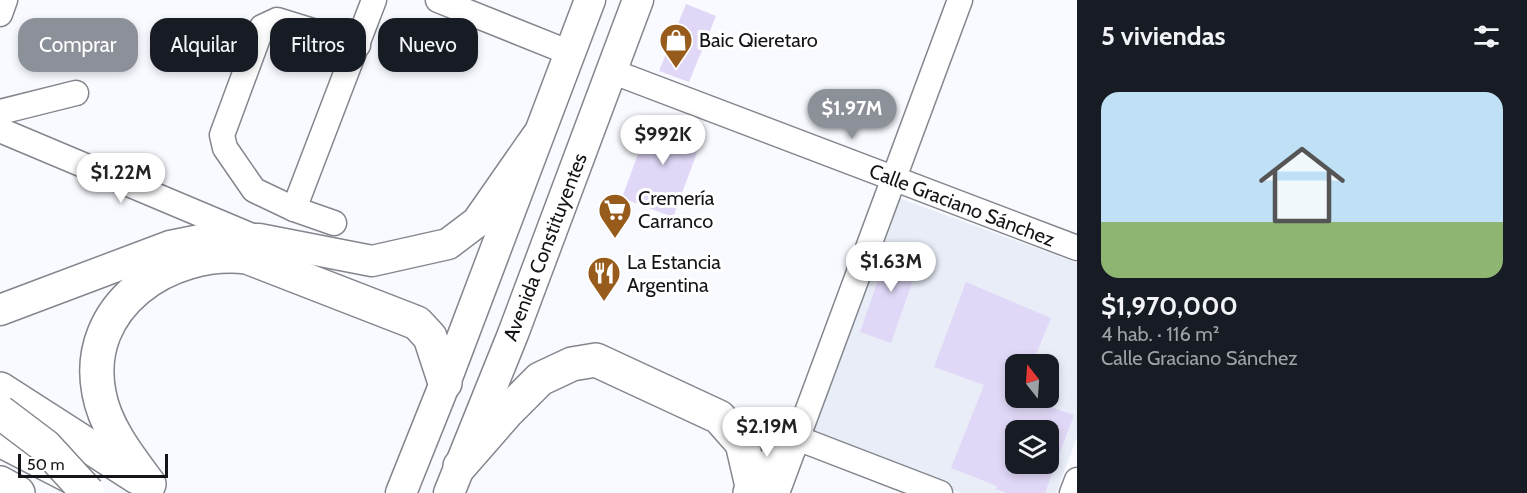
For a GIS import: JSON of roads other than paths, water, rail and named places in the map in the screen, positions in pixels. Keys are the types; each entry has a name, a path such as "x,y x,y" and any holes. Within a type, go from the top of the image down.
{"highway":[{"path":"155,489 123,447 103,410 97,373 98,354 102,336 120,305 161,273 194,260 230,255 247,257 417,323 430,338 445,383"},
{"path":"454,479 508,411 540,379 572,364 597,360 719,417 742,443 760,491"},
{"path":"0,389 155,489"},
{"path":"0,412 45,446 88,493"},
{"path":"760,491 797,438"},
{"path":"0,440 104,493"},
{"path":"0,483 18,493"}],"main road":[{"path":"401,493 590,0"},
{"name":"Avenida Constituyentes","path":"454,479 518,323 638,0"},
{"path":"0,310 170,246 210,238 259,239 372,261 448,244 477,222 537,136"}],"street":[{"path":"366,22 374,0"},
{"path":"438,0 570,53"},
{"path":"940,493 797,438 960,0"},
{"path":"270,23 262,27 222,135 223,142 254,190 294,209 334,223"},
{"name":"Calle Graciano Sánchez","path":"611,71 1077,248"},
{"path":"294,209 347,72"},
{"path":"0,112 76,93"},
{"path":"0,130 259,239"},
{"path":"1072,493 1077,480"}],"place":[{"name":"Baic Qieretaro","path":"676,69"},
{"name":"Cremería Carranco","path":"615,239"},
{"name":"La Estancia Argentina","path":"604,302"}]}
